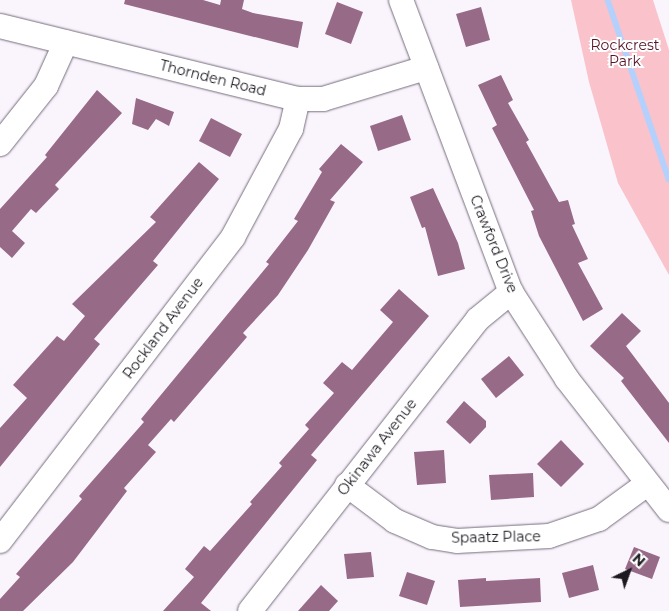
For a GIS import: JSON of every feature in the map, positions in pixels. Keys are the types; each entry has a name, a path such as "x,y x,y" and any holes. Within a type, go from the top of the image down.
{"street":[{"name":"Crawford Drive","path":"401,0 512,292 567,379 669,510"},
{"name":"Thornden Road","path":"0,26 298,99 323,99 426,68"},
{"path":"0,144 46,86 66,42"},
{"name":"Rockland Avenue","path":"0,541 233,237 291,129 298,99"},
{"name":"Okinawa Avenue","path":"250,611 478,319 512,292"},
{"name":"Spaatz Place","path":"347,485 395,521 432,537 457,541 549,536 599,518 647,484"}],"green space":[{"name":"Rockcrest Park","path":"571,0 653,0 669,50 669,275 618,183 589,82"}],"building":[{"path":"125,0 203,0 220,5 221,0 244,0 242,9 253,13 303,22 298,48 124,4"},
{"path":"337,2 363,12 351,44 325,34"},
{"path":"481,7 490,40 466,47 456,14"},
{"path":"501,75 513,100 508,103 529,140 526,142 559,202 568,200 575,224 572,225 588,259 578,263 603,309 583,321 539,236 531,211 534,210 492,128 497,125 478,85"},
{"path":"97,90 122,113 55,185 59,189 36,213 31,209 12,231 25,243 12,258 0,247 0,209 47,157 45,155"},
{"path":"136,98 174,112 169,126 156,119 148,130 132,124"},
{"path":"402,115 411,140 378,151 370,126"},
{"path":"211,118 242,134 230,157 199,141"},
{"path":"341,144 363,162 330,200 335,202 308,250 278,295 243,333 247,337 174,422 171,419 148,445 156,452 124,488 127,491 73,562 23,611 0,611 0,599 20,577 16,574 82,499 79,496 144,422 141,419 269,264 266,262 298,221 294,219 322,172 319,169"},
{"path":"199,162 219,179 153,261 158,265 94,339 100,344 0,467 0,428 27,398 13,385 57,336 64,341 85,316 72,304 156,222 150,217"},
{"path":"433,188 458,243 465,269 438,276 425,227 422,228 410,197"},
{"path":"399,289 429,316 311,455 317,460 201,603 211,611 163,611 194,577 185,569 204,546 210,551 252,504 250,502 282,466 279,463 309,429 305,425 334,393 323,383 342,362 352,370 393,322 380,310"},
{"path":"622,313 641,331 626,346 669,403 669,443 621,381 624,378 590,346"},
{"path":"509,356 524,375 496,398 481,379"},
{"path":"464,401 486,421 486,427 470,444 446,422"},
{"path":"561,440 584,464 561,487 537,464"},
{"path":"444,450 446,483 417,485 414,452"},
{"path":"533,473 534,497 491,500 489,475"},
{"path":"634,547 660,557 652,579 625,569"},
{"path":"371,552 374,577 347,579 344,554"},
{"path":"593,565 599,590 569,598 562,573"},
{"path":"407,572 435,581 427,605 399,596"},
{"path":"486,578 486,581 540,578 541,602 460,607 458,580"},
{"path":"321,585 338,601 329,611 298,611"}],"waterway":[{"path":"608,0 669,179"}]}
